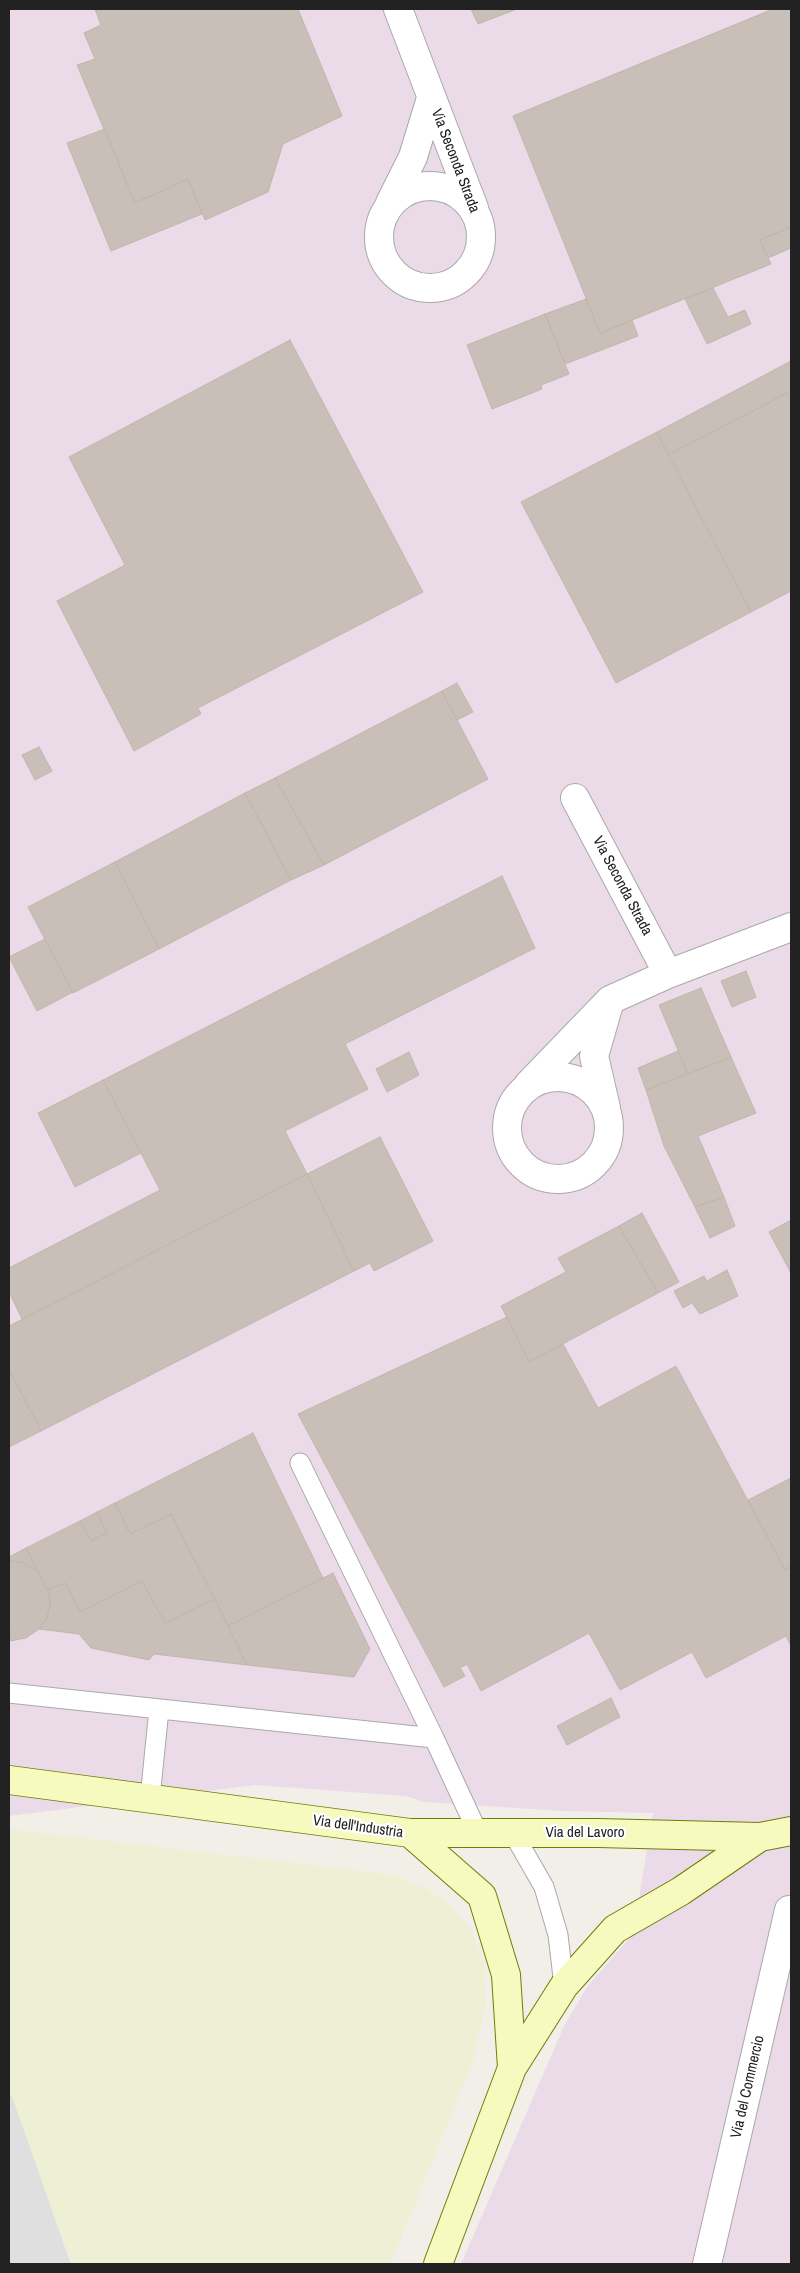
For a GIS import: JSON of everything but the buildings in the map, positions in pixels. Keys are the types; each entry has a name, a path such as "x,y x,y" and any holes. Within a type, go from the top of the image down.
{"main road":[{"name":"Via dell'Industria","path":"9,1780 410,1833 482,1896 506,1975 512,2068 438,2264"},
{"name":"Via del Lavoro","path":"410,1833 760,1837 791,1831"},
{"name":"Via del Lavoro","path":"512,2068 564,1986 616,1929 681,1891 760,1837"}],"street":[{"name":"Via Seconda Strada","path":"398,9 480,223 481,239 478,255 469,269 458,280 442,287 426,288 410,284 395,274 385,261 380,244 380,226 386,210 413,158 431,98"},
{"name":"Via Seconda Strada","path":"386,210 398,197 413,188 430,185 448,188 462,196 473,208 480,223"},
{"name":"Via Seconda Strada","path":"575,798 668,974"},
{"path":"610,1000 594,1056 607,1114 609,1131 606,1147 597,1161 585,1172 562,1179 537,1175 523,1166 512,1152 506,1135 507,1118 514,1101 610,1000 668,974 791,927"},
{"path":"525,1088 540,1079 558,1076 575,1080 589,1088 600,1099 607,1114"},
{"name":"Via del Commercio","path":"707,2264 789,1910"}],"lane":[{"path":"300,1463 434,1738 478,1833"},
{"path":"9,1693 434,1738"},
{"path":"150,1798 159,1709"},
{"path":"513,1833 544,1887 558,1935 564,1986"}],"shaded area":[{"path":"9,9 791,9 791,2264 461,2264 564,2026 587,1987 633,1934 653,1813 562,1811 424,1802 406,1796 255,1785 9,1816"},
{"path":"12,2095 71,2264 9,2264 9,2097"}],"green space":[{"path":"9,1829 395,1875 427,1889 447,1903 470,1927 484,1960 486,2005 474,2058 391,2264 71,2264 12,2096 9,2097"}]}
